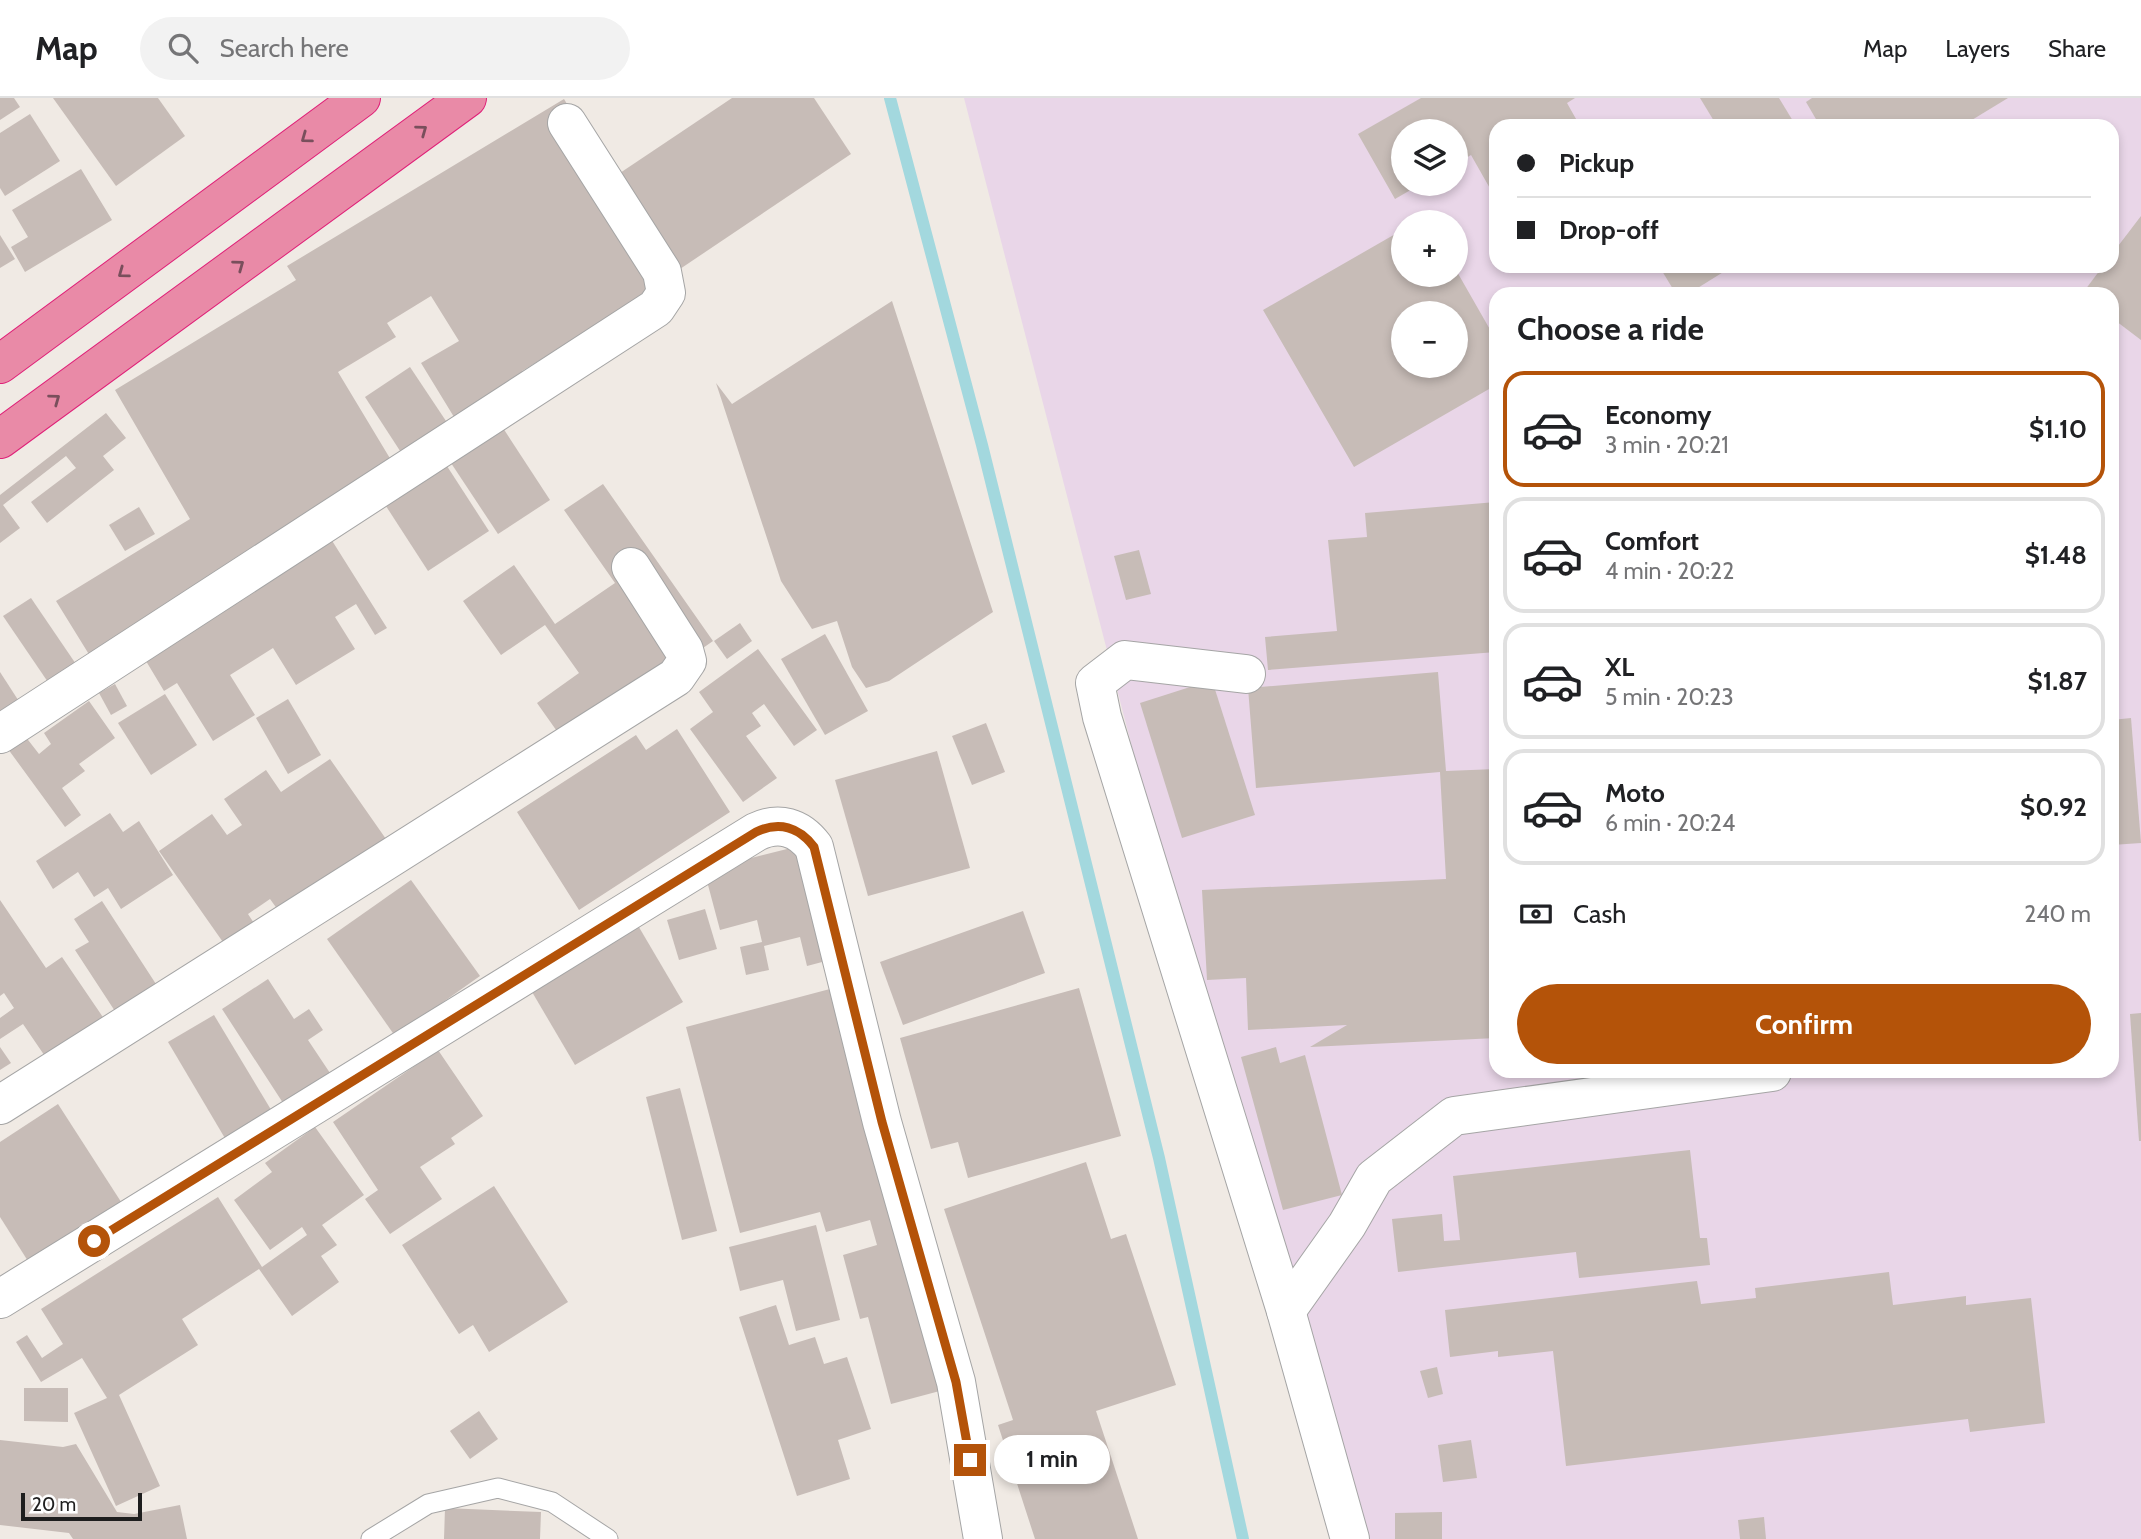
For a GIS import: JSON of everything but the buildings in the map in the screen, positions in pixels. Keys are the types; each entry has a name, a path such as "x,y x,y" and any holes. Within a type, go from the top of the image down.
{"highway":[{"path":"0,363 361,98"},
{"path":"0,439 467,98"}],"street":[{"path":"0,734 656,308 666,293 662,272 567,123"},
{"path":"0,1105 676,677 687,661 684,650 631,567"},
{"path":"1246,674 1125,660 1095,684 1101,717 1286,1311 1350,1539"},
{"path":"0,1299 756,832 783,826 801,833 814,847 882,1122 956,1382 984,1539"},
{"path":"1286,1311 1347,1226 1374,1178 1454,1116 1729,1078"}],"lane":[{"path":"370,1539 428,1504 498,1488 552,1502 608,1539"}],"shaded area":[{"path":"964,98 2141,98 2141,1539 1337,1539"}],"waterway":[{"path":"890,98 982,445 1159,1158 1243,1539"}],"route":[{"path":"94,1241 756,832 774,826 792,828 808,839 814,847 882,1122 956,1382 970,1460"}]}
